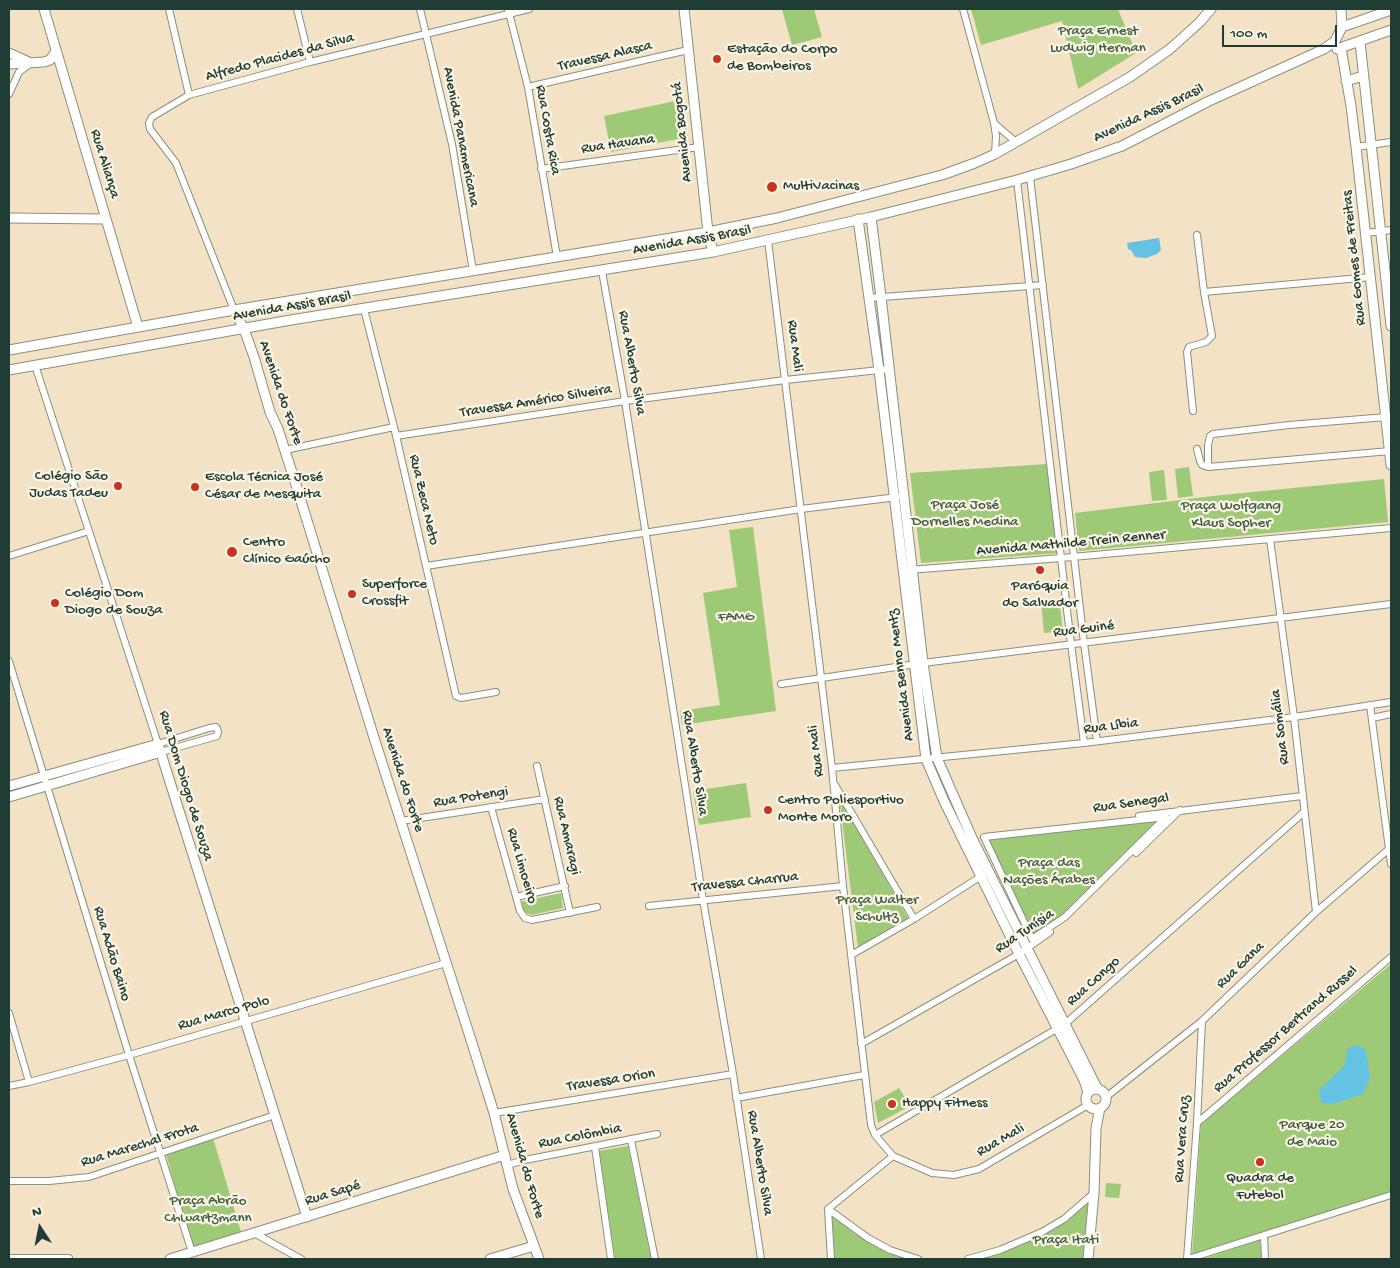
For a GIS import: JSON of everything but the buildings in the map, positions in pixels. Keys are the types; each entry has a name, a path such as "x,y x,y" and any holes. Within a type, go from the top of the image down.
{"street":[{"name":"Rua Aliança","path":"44,9 138,327"},
{"path":"169,9 189,95"},
{"path":"298,9 310,62"},
{"name":"Avenida Panamericana","path":"420,9 452,144 473,271"},
{"name":"Alfredo Placides da Silva","path":"234,310 176,163 150,129 149,123 152,117 189,95 508,11 529,9"},
{"name":"Avenida Bogotá","path":"684,9 708,232 712,252"},
{"path":"963,9 994,123 996,136 995,154"},
{"name":"Avenida Assis Brasil","path":"9,350 234,310 708,232 777,218 933,178 975,164 995,154 1130,77 1170,49 1200,22 1211,9"},
{"path":"1341,9 1342,27 1391,10"},
{"name":"Rua Costa Rica","path":"508,11 528,87 557,257"},
{"name":"Avenida Assis Brasil","path":"9,370 244,329 712,252 871,217 1030,177 1122,146 1207,102 1324,49 1335,41 1342,27"},
{"path":"1324,49 1341,48 1391,30"},
{"name":"Rua Gomes de Freitas","path":"1360,42 1391,326"},
{"name":"Rua Gomes de Freitas","path":"1341,48 1356,147 1376,322 1388,403 1386,417 1391,465"},
{"name":"Travessa Alasca","path":"528,87 688,50"},
{"path":"9,64 44,62 50,60 56,51"},
{"path":"9,53 32,63"},
{"path":"44,62 54,65 62,72"},
{"path":"9,94 20,72 32,63"},
{"path":"1346,80 1360,77 1364,79"},
{"path":"994,123 1016,142"},
{"path":"1356,147 1391,142"},
{"name":"Rua Havana","path":"541,169 699,146"},
{"path":"1030,177 1097,741"},
{"path":"1017,180 1084,743"},
{"name":"Avenida Benno Mentz","path":"871,217 899,451 899,497 918,664 926,759 944,801 968,840 985,874 1019,954 1097,1088"},
{"path":"9,218 106,219"},
{"name":"Avenida Benno Mentz","path":"858,220 889,453 899,497"},
{"path":"1024,232 1036,230"},
{"path":"1366,233 1391,230"},
{"path":"1193,411 1187,352 1189,347 1206,342 1212,336 1197,235"},
{"name":"Rua Mali","path":"768,240 832,768 864,1075 870,1119 875,1135 893,1156 932,1173 954,1175 979,1169 1089,1106"},
{"name":"Rua Alberto Silva","path":"602,271 625,401 761,1259"},
{"path":"1204,292 1371,277"},
{"path":"869,298 1043,284"},
{"name":"Rua Zeca Neto","path":"364,309 394,427 457,697 461,698 496,692"},
{"name":"Avenida do Forte","path":"234,310 244,329 270,412 285,450 494,1112 513,1189 539,1259"},
{"path":"1376,322 1391,320"},
{"name":"Rua Dom Diogo de Souza","path":"35,365 159,748 307,1217"},
{"name":"Travessa Américo Silveira","path":"396,436 625,401 889,368"},
{"path":"1208,467 1208,445 1210,436 1213,434 1289,425 1386,417"},
{"path":"1046,421 1058,420"},
{"path":"285,450 394,427"},
{"path":"1197,449 1202,465 1208,467 1390,451"},
{"path":"889,453 899,451"},
{"path":"426,566 801,509 899,497"},
{"name":"Avenida Mathilde Trein Renner","path":"908,570 1391,528"},
{"path":"9,556 89,531"},
{"name":"Rua Somália","path":"1270,539 1294,717 1316,912"},
{"name":"Rua Guiné","path":"781,684 1084,642 1391,604"},
{"name":"Rua Adão Baino","path":"9,661 129,1055 192,1252"},
{"name":"Avenida Benno Mentz","path":"918,664 937,758 968,840"},
{"name":"Rua Líbia","path":"832,768 1084,743 1294,717 1391,702"},
{"path":"1370,705 1391,864"},
{"path":"1372,718 1391,714"},
{"path":"9,786 159,748 217,736 217,728 209,728 159,748 9,797"},
{"name":"Rua Amaragi","path":"537,766 570,913"},
{"path":"833,781 914,919"},
{"name":"Rua Senegal","path":"968,840 1180,810 1302,796"},
{"name":"Rua Potengi","path":"401,821 545,799"},
{"name":"Rua Limoeiro","path":"491,807 520,911 525,918 532,920 597,907"},
{"name":"Rua Tunísia","path":"861,1044 1028,948 1067,919 1180,810"},
{"name":"Rua Congo","path":"875,1135 1062,1026 1304,812"},
{"path":"1166,817 1065,917 1032,939 984,836 1166,817"},
{"name":"Rua Gana","path":"1106,1097 1202,1021 1316,912 1389,849"},
{"path":"851,955 914,919 985,874"},
{"name":"Avenida Benno Mentz","path":"985,874 1028,948 1088,1092"},
{"path":"516,897 565,886"},
{"name":"Travessa Charrua","path":"649,906 843,886"},
{"name":"Rua Professor Bertrand Russel","path":"1198,1123 1391,957"},
{"name":"Rua Marco Polo","path":"9,1086 129,1055 446,962"},
{"path":"9,1013 29,1082"},
{"name":"Rua Vera Cruz","path":"1188,1259 1198,1123 1202,1021"},
{"name":"Travessa Orion","path":"494,1112 733,1074"},
{"path":"736,1098 864,1075"},
{"path":"1088,1259 1094,1193 1096,1128 1100,1108 1105,1104 1106,1097 1103,1091 1097,1088 1088,1092 1086,1098 1096,1128"},
{"path":"1089,1106 1100,1108"},
{"name":"Rua Marechal Frota","path":"9,1181 50,1181 89,1177 274,1115"},
{"name":"Rua Colômbia","path":"507,1165 657,1134"},
{"path":"631,1140 655,1259"},
{"path":"595,1147 612,1259"},
{"name":"Rua Sapé","path":"170,1259 505,1155"},
{"path":"828,1209 893,1156"},
{"path":"968,1259 1000,1250 1042,1232 1064,1219 1094,1193"},
{"path":"1188,1259 1391,1195"},
{"path":"828,1209 831,1259"},
{"path":"828,1209 868,1238 890,1250 918,1259"},
{"path":"254,1233 301,1259"},
{"path":"1264,1236 1265,1259"},
{"path":"490,1259 534,1246"},
{"path":"11,1259 69,1258"}],"green space":[{"path":"782,9 814,9 822,37 792,45"},
{"name":"Praça Ernest Ludwig Herman","path":"971,9 1118,9 1136,53 1078,89 1062,21 981,45"},
{"path":"680,100 688,137 611,152 604,116"},
{"name":"Praça José Dornelles Medina","path":"1047,464 1060,553 921,563 910,473"},
{"path":"1189,467 1193,496 1178,498 1175,469"},
{"path":"1164,470 1167,500 1152,501 1149,472"},
{"name":"Praça Wolfgang Klaus Sopher","path":"1384,479 1388,522 1079,551 1075,513 1213,496"},
{"name":"FAMG","path":"753,527 776,711 682,725 680,711 720,705 703,593 737,587 729,530"},
{"path":"1059,599 1063,631 1044,633 1041,601"},
{"path":"746,783 751,817 699,825 693,791"},
{"name":"Praça Walter Schultz","path":"839,796 908,918 858,948"},
{"name":"Praça das Nações Árabes","path":"1166,817 1065,917 1032,939 984,837"},
{"path":"561,893 563,908 531,915 523,911 520,902"},
{"name":"Parque 20 de Maio","path":"1391,964 1391,1192 1192,1256 1201,1124"},
{"name":"Happy Fitness","path":"899,1088 910,1106 878,1123 874,1102"},
{"name":"Praça Abrão Chwartzmann","path":"213,1138 242,1235 193,1250 166,1154"},
{"path":"628,1146 651,1259 615,1259 599,1151"},
{"path":"1106,1183 1121,1184 1119,1198 1105,1197"},
{"name":"Praça Itati","path":"1088,1203 1083,1259 975,1259 1065,1220"},
{"path":"830,1212 866,1240 909,1259 833,1259"},
{"path":"1260,1240 1262,1259 1203,1259"}],"water":[{"path":"1159,238 1161,250 1157,254 1146,258 1135,257 1131,250 1128,249 1127,243"},
{"path":"1357,1045 1366,1050 1370,1078 1363,1094 1333,1104 1321,1103 1319,1090 1344,1066 1348,1048"}],"place":[{"name":"Estação do Corpo de Bombeiros","path":"717,59"},
{"name":"MultiVacinas","path":"772,187"},
{"name":"Colégio São Judas Tadeu","path":"118,486"},
{"name":"Escola Técnica José César de Mesquita","path":"195,487"},
{"name":"Centro Clínico Gaúcho","path":"232,552"},
{"name":"Paróquia do Salvador","path":"1040,570"},
{"name":"Superforce Crossfit","path":"352,594"},
{"name":"Colégio Dom Diogo de Souza","path":"55,603"},
{"name":"Centro Poliesportivo Monte Moro","path":"768,810"},
{"name":"Happy Fitness","path":"892,1104"},
{"name":"Quadra de Futebol","path":"1260,1162"}]}
